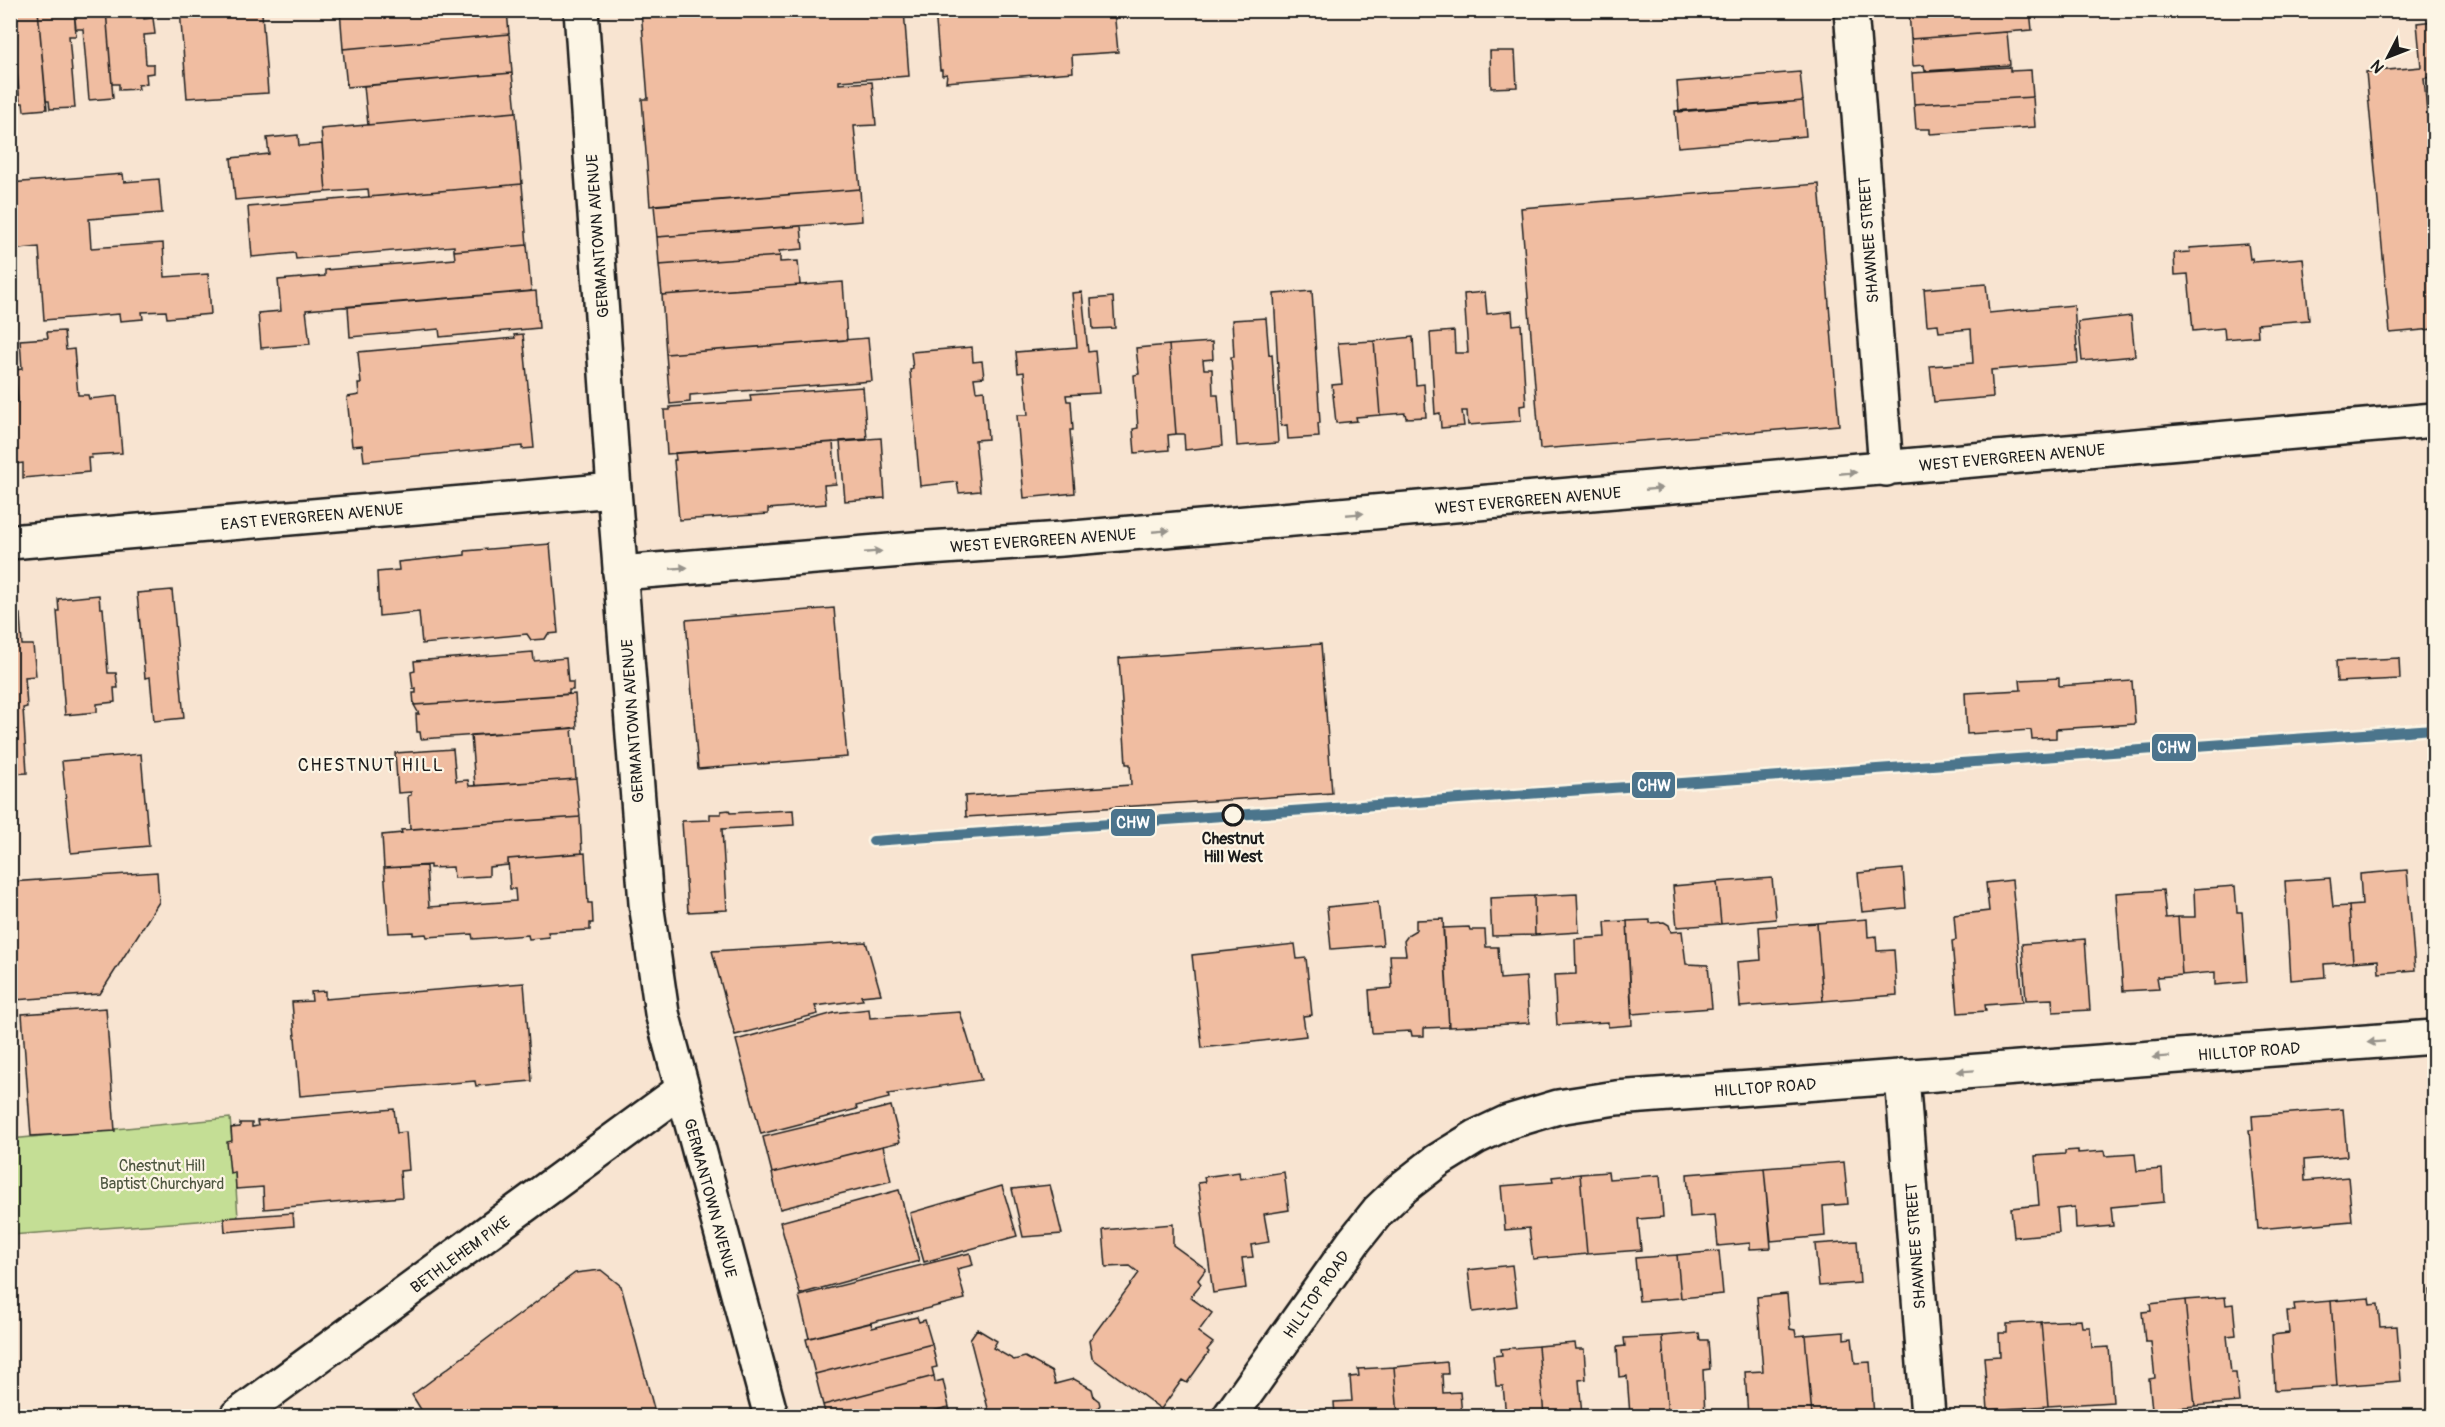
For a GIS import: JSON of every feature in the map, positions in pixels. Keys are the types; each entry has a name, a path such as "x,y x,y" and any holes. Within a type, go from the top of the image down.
{"street":[{"name":"GERMANTOWN AVENUE","path":"581,10 620,573 652,950 662,1013 771,1416"},
{"name":"SHAWNEE STREET","path":"1851,10 1886,469"},
{"name":"WEST EVERGREEN AVENUE","path":"620,573 1062,539 2434,420"},
{"name":"EAST EVERGREEN AVENUE","path":"10,542 614,490"},
{"name":"HILLTOP ROAD","path":"1230,1416 1347,1250 1378,1211 1437,1161 1476,1137 1508,1122 1558,1107 1616,1098 2434,1037"},
{"name":"SHAWNEE STREET","path":"1902,1076 1928,1416"},
{"name":"BETHLEHEM PIKE","path":"237,1416 682,1090"}],"green space":[{"name":"Chestnut Hill Baptist Churchyard","path":"230,1118 231,1172 235,1172 238,1218 11,1235 11,1139"}],"building":[{"path":"10,10 38,10 47,109 24,111 23,103 20,103 14,40 10,40"},
{"path":"38,10 74,10 76,36 69,36 75,108 50,109 49,101 46,101"},
{"path":"74,10 106,10 113,98 89,100 83,29 76,29"},
{"path":"106,10 144,10 144,19 153,18 155,34 144,35 146,64 154,64 154,73 146,74 147,84 138,85 139,89 119,90 119,84 112,84"},
{"path":"180,10 256,10 256,13 262,13 268,93 187,98"},
{"path":"340,10 507,10 509,34 343,49"},
{"path":"641,10 904,10 909,76 839,81 839,84 872,82 876,125 854,126 860,189 650,206 642,99 648,99"},
{"path":"935,10 1114,10 1118,52 1072,55 1073,72 946,82 947,74 942,75 942,70 940,70"},
{"path":"2030,10 2032,30 1911,39 1909,12"},
{"path":"2434,21 2434,77 2424,78 2428,123 2430,122 2431,135 2428,135 2434,203 2434,329 2390,333 2366,72 2421,67 2417,23"},
{"path":"2007,32 2010,65 1925,71 1924,65 1913,66 1911,39"},
{"path":"509,34 512,73 347,87 343,49"},
{"path":"1490,51 1515,51 1517,87 1491,88"},
{"path":"2010,67 2010,71 2031,70 2033,97 1914,104 1912,73"},
{"path":"1800,72 1803,101 1679,112 1677,82"},
{"path":"512,73 516,112 368,125 364,86"},
{"path":"2033,97 2035,127 1930,134 1930,129 1916,129 1914,104"},
{"path":"1803,101 1806,136 1678,147 1675,111"},
{"path":"516,112 522,184 369,197 368,189 326,192 321,129"},
{"path":"298,135 299,146 322,144 326,192 235,200 231,158 269,154 267,138"},
{"path":"123,174 124,182 159,179 162,213 89,219 91,248 163,243 165,277 208,274 211,314 167,318 166,311 142,312 143,319 120,321 119,314 44,320 39,247 10,250 10,183"},
{"path":"522,184 527,245 454,251 454,246 296,259 295,253 252,257 248,207"},
{"path":"1819,184 1839,425 1540,449 1521,208"},
{"path":"860,189 862,221 657,237 654,205"},
{"path":"801,226 803,249 779,251 780,256 659,265 657,237"},
{"path":"2248,244 2250,259 2252,258 2253,262 2303,258 2309,320 2257,324 2258,336 2225,339 2224,328 2193,331 2188,274 2175,275 2174,253 2190,252 2189,248"},
{"path":"527,245 531,291 306,310 310,344 261,348 258,313 281,311 278,280 325,276 325,270 455,259 454,251"},
{"path":"780,256 780,262 798,261 800,285 662,295 659,265"},
{"path":"843,282 847,340 666,354 662,295"},
{"path":"1986,284 1989,313 2074,305 2078,363 1991,370 1993,397 1934,402 1930,366 1973,363 1971,329 1939,332 1938,324 1927,325 1924,289"},
{"path":"536,291 539,328 440,337 439,329 350,337 348,307"},
{"path":"1312,291 1319,437 1288,439 1287,425 1281,426 1274,294"},
{"path":"1082,292 1088,352 1095,351 1099,393 1066,395 1067,401 1071,401 1073,430 1070,430 1075,493 1024,498 1017,415 1028,415 1024,372 1018,373 1016,352 1077,347 1072,293"},
{"path":"1485,292 1487,314 1512,311 1513,325 1521,324 1526,405 1520,406 1521,421 1468,425 1467,411 1462,411 1464,426 1441,428 1440,413 1435,414 1430,333 1454,331 1455,353 1468,353 1464,294"},
{"path":"1113,297 1115,328 1093,329 1091,299"},
{"path":"2131,316 2135,356 2082,361 2078,322"},
{"path":"1266,318 1269,355 1272,354 1278,443 1237,446 1231,357 1234,357 1232,320"},
{"path":"64,331 66,350 74,349 78,395 88,395 89,399 117,396 122,453 91,455 92,458 88,458 89,472 23,478 23,463 16,464 10,403 18,402 15,370 22,369 20,340 48,338 47,332"},
{"path":"523,334 534,448 522,449 522,446 364,461 362,445 352,446 347,397 359,395 358,384 361,384 358,352 515,338 514,335"},
{"path":"1413,337 1416,385 1424,384 1426,417 1406,418 1405,413 1380,415 1374,341"},
{"path":"868,338 872,381 690,395 690,402 670,404 666,354"},
{"path":"1374,341 1380,415 1356,417 1357,421 1336,423 1332,385 1342,384 1338,343"},
{"path":"1212,342 1213,359 1203,360 1204,369 1212,369 1213,395 1218,395 1222,446 1185,450 1184,434 1176,434 1169,345"},
{"path":"1169,345 1176,434 1168,435 1169,450 1135,453 1133,429 1138,428 1134,375 1139,374 1136,348"},
{"path":"972,347 973,362 982,361 984,377 974,378 976,391 984,390 988,439 975,440 980,491 959,493 957,482 920,486 910,370 913,369 911,352"},
{"path":"863,387 867,440 667,454 664,410 670,410 670,407 751,401 750,395"},
{"path":"881,438 885,498 845,501 840,441"},
{"path":"833,442 836,484 824,485 826,504 768,509 768,514 679,520 675,453"},
{"path":"550,544 558,633 548,634 545,639 531,640 527,634 422,644 419,612 379,616 377,572 399,570 398,562 465,555 465,551"},
{"path":"172,590 184,718 154,721 150,677 145,678 137,593"},
{"path":"99,595 100,608 103,608 108,673 116,673 118,688 114,688 115,702 97,704 97,712 65,715 58,599"},
{"path":"834,608 847,757 698,769 686,620"},
{"path":"10,614 20,614 22,645 33,645 36,676 25,677 27,707 23,708 27,773 10,774"},
{"path":"1321,644 1332,793 966,817 965,796 1131,785 1130,764 1126,764 1119,658"},
{"path":"533,652 534,661 566,658 568,682 573,682 573,690 569,690 569,694 414,705 413,693 416,693 416,688 413,689 411,672 415,671 414,661"},
{"path":"2399,658 2400,679 2337,682 2336,661"},
{"path":"2059,678 2059,686 2132,681 2135,724 2056,729 2056,738 2032,739 2031,730 1967,734 1965,693 2021,690 2020,680"},
{"path":"575,694 577,728 421,739 420,732 417,732 416,714 419,714 414,705"},
{"path":"572,728 576,779 475,786 471,735"},
{"path":"453,749 456,781 468,780 469,786 576,779 580,817 410,829 408,796 411,792 398,793 395,753"},
{"path":"141,754 149,846 71,853 62,761"},
{"path":"729,810 730,813 793,810 794,825 722,829 727,910 688,912 682,821 710,820 710,814 721,814 721,811"},
{"path":"580,817 582,853 508,859 508,865 489,867 489,876 454,878 453,867 430,868 430,865 384,868 382,835 402,833 401,830"},
{"path":"585,853 588,903 592,903 593,923 590,923 590,930 548,932 549,937 529,939 528,935 473,939 472,934 427,937 426,934 413,935 413,932 389,933 384,868 426,866 429,907 516,901 515,889 510,889 508,859"},
{"path":"1903,869 1906,908 1862,912 1858,873"},
{"path":"2407,870 2415,970 2379,973 2378,960 2353,962 2349,906 2362,905 2360,874"},
{"path":"157,872 159,902 100,994 14,1000 10,955 10,882"},
{"path":"1772,878 1776,919 1721,924 1717,882"},
{"path":"2330,878 2333,907 2349,906 2353,962 2324,964 2325,977 2291,980 2285,881"},
{"path":"2012,880 2023,1002 1985,1005 1986,1011 1958,1013 1952,941 1956,940 1954,915 1989,911 1986,883"},
{"path":"1717,882 1721,924 1677,927 1673,886"},
{"path":"2235,886 2237,912 2242,912 2247,982 2215,985 2215,972 2182,975 2178,917 2195,917 2194,889"},
{"path":"2163,890 2166,918 2178,917 2182,975 2157,977 2159,989 2123,991 2116,893"},
{"path":"1577,894 1579,932 1535,935 1534,896"},
{"path":"1534,896 1535,935 1492,936 1490,898"},
{"path":"1378,902 1383,945 1331,949 1327,907"},
{"path":"1443,919 1449,1027 1424,1028 1424,1036 1412,1036 1411,1031 1372,1033 1369,990 1392,988 1390,955 1406,955 1404,941 1416,930 1416,920"},
{"path":"1867,919 1868,937 1876,936 1877,951 1894,950 1897,995 1823,1001 1817,923"},
{"path":"1650,920 1650,923 1664,922 1669,925 1671,932 1682,931 1686,964 1708,965 1712,1008 1632,1014 1627,921"},
{"path":"1627,921 1632,1025 1608,1027 1608,1022 1557,1025 1554,975 1576,974 1575,939 1606,937 1605,922"},
{"path":"1817,923 1823,1001 1740,1007 1737,962 1761,960 1759,927"},
{"path":"1469,927 1470,930 1485,930 1486,947 1498,947 1500,979 1526,977 1529,1023 1449,1027 1443,928"},
{"path":"2085,939 2090,1010 2053,1012 2052,999 2026,1000 2022,944"},
{"path":"866,942 881,994 861,996 863,1000 815,1006 818,1014 735,1035 712,951"},
{"path":"1295,944 1297,959 1306,958 1312,1015 1303,1016 1306,1036 1202,1048 1192,955"},
{"path":"524,983 532,1081 476,1086 475,1081 300,1096 292,1002 312,1001 311,992 325,991 325,999"},
{"path":"106,1008 115,1131 31,1136 22,1014"},
{"path":"869,1009 870,1018 960,1012 981,1080 888,1094 889,1098 856,1106 857,1109 761,1134 736,1040 834,1013"},
{"path":"891,1106 900,1142 772,1173 763,1137"},
{"path":"394,1109 397,1133 406,1132 409,1170 400,1171 402,1197 264,1209 263,1187 236,1189 235,1172 230,1173 227,1142 232,1141 231,1128 240,1127 240,1123 252,1123 252,1127 258,1126 257,1121"},
{"path":"2343,1109 2347,1156 2304,1160 2305,1181 2348,1177 2352,1221 2258,1229 2249,1130 2253,1130 2252,1116"},
{"path":"883,1146 891,1181 780,1209 772,1173"},
{"path":"2078,1150 2078,1153 2104,1151 2105,1156 2135,1154 2137,1171 2162,1169 2164,1202 2111,1207 2113,1226 2076,1229 2075,1207 2057,1209 2059,1233 2014,1237 2011,1208 2039,1205 2035,1156 2065,1154 2065,1151"},
{"path":"1844,1162 1848,1204 1823,1206 1825,1236 1771,1241 1764,1168"},
{"path":"1764,1168 1771,1248 1750,1249 1750,1243 1718,1246 1715,1215 1690,1217 1687,1174"},
{"path":"1239,1172 1240,1179 1284,1172 1289,1210 1264,1214 1269,1242 1251,1245 1253,1257 1242,1258 1246,1288 1213,1293 1198,1183 1205,1182 1204,1177"},
{"path":"1608,1172 1609,1179 1660,1175 1663,1217 1638,1219 1641,1250 1587,1254 1580,1174"},
{"path":"1580,1174 1587,1254 1533,1259 1529,1228 1505,1230 1501,1186 1553,1182 1552,1177"},
{"path":"1050,1185 1062,1234 1023,1237 1012,1189"},
{"path":"1002,1186 1017,1236 924,1262 910,1213"},
{"path":"899,1190 919,1261 800,1294 780,1222"},
{"path":"293,1213 294,1226 225,1232 224,1218"},
{"path":"1173,1224 1173,1245 1206,1269 1198,1280 1201,1284 1190,1297 1212,1313 1198,1332 1213,1343 1187,1383 1182,1380 1161,1409 1092,1358 1089,1341 1139,1273 1130,1266 1106,1267 1103,1230"},
{"path":"1857,1241 1860,1283 1819,1286 1815,1244"},
{"path":"1719,1251 1723,1294 1681,1298 1677,1255"},
{"path":"970,1253 973,1265 957,1269 965,1299 809,1338 799,1296"},
{"path":"1677,1255 1681,1298 1639,1301 1635,1258"},
{"path":"1512,1265 1517,1306 1473,1312 1468,1270"},
{"path":"601,1270 621,1286 656,1416 425,1416 412,1395 575,1273"},
{"path":"2430,1290 2434,1290 2434,1321 2432,1321"},
{"path":"1787,1294 1790,1329 1795,1330 1796,1336 1805,1335 1812,1416 1748,1416 1745,1372 1763,1371 1757,1297"},
{"path":"2225,1297 2226,1305 2233,1304 2236,1335 2227,1336 2231,1373 2236,1373 2239,1402 2195,1406 2185,1300"},
{"path":"2369,1298 2370,1305 2378,1304 2380,1327 2397,1326 2401,1381 2337,1386 2331,1301"},
{"path":"2185,1300 2195,1406 2152,1410 2149,1379 2155,1378 2151,1342 2145,1342 2142,1312 2151,1311 2150,1304"},
{"path":"2331,1301 2337,1386 2275,1390 2272,1335 2289,1333 2287,1311 2295,1311 2294,1304"},
{"path":"917,1317 919,1322 925,1320 932,1344 815,1374 806,1339 871,1323 872,1328"},
{"path":"2081,1320 2082,1327 2090,1327 2092,1348 2109,1347 2113,1402 2048,1406 2041,1322"},
{"path":"2041,1322 2048,1406 1988,1410 1984,1357 2000,1356 1999,1333 2007,1333 2007,1324"},
{"path":"977,1329 997,1341 993,1348 1014,1360 1025,1357 1052,1372 1055,1384 1074,1379 1092,1389 1094,1397 1099,1401 1100,1405 1097,1409 1099,1416 990,1416 970,1339"},
{"path":"1844,1332 1844,1339 1852,1338 1855,1363 1870,1362 1874,1416 1812,1416 1805,1335"},
{"path":"1699,1333 1700,1340 1708,1340 1710,1369 1703,1370 1705,1416 1668,1416 1662,1336"},
{"path":"1662,1336 1668,1416 1623,1416 1630,1415 1627,1376 1619,1377 1617,1347 1625,1346 1624,1338"},
{"path":"1575,1343 1576,1349 1584,1349 1586,1379 1579,1380 1582,1416 1544,1416 1538,1346"},
{"path":"932,1344 937,1367 932,1368 934,1376 823,1405 815,1374"},
{"path":"1538,1346 1544,1416 1506,1416 1503,1386 1496,1386 1493,1356 1502,1355 1501,1349"},
{"path":"1447,1362 1448,1374 1442,1374 1443,1393 1460,1392 1462,1416 1398,1416 1394,1367"},
{"path":"1394,1367 1398,1416 1335,1416 1334,1402 1352,1401 1350,1377 1359,1376 1358,1369"},
{"path":"934,1376 935,1382 943,1380 949,1407 912,1416 826,1416 823,1405"},
{"path":"949,1407 952,1416 912,1416"}],"transit line":[{"name":"CHW","path":"873,841 2434,729"}],"place":[{"name":"Chestnut Hill West","path":"1233,815"}],"district":[{"name":"CHESTNUT HILL","path":"371,765"}]}
